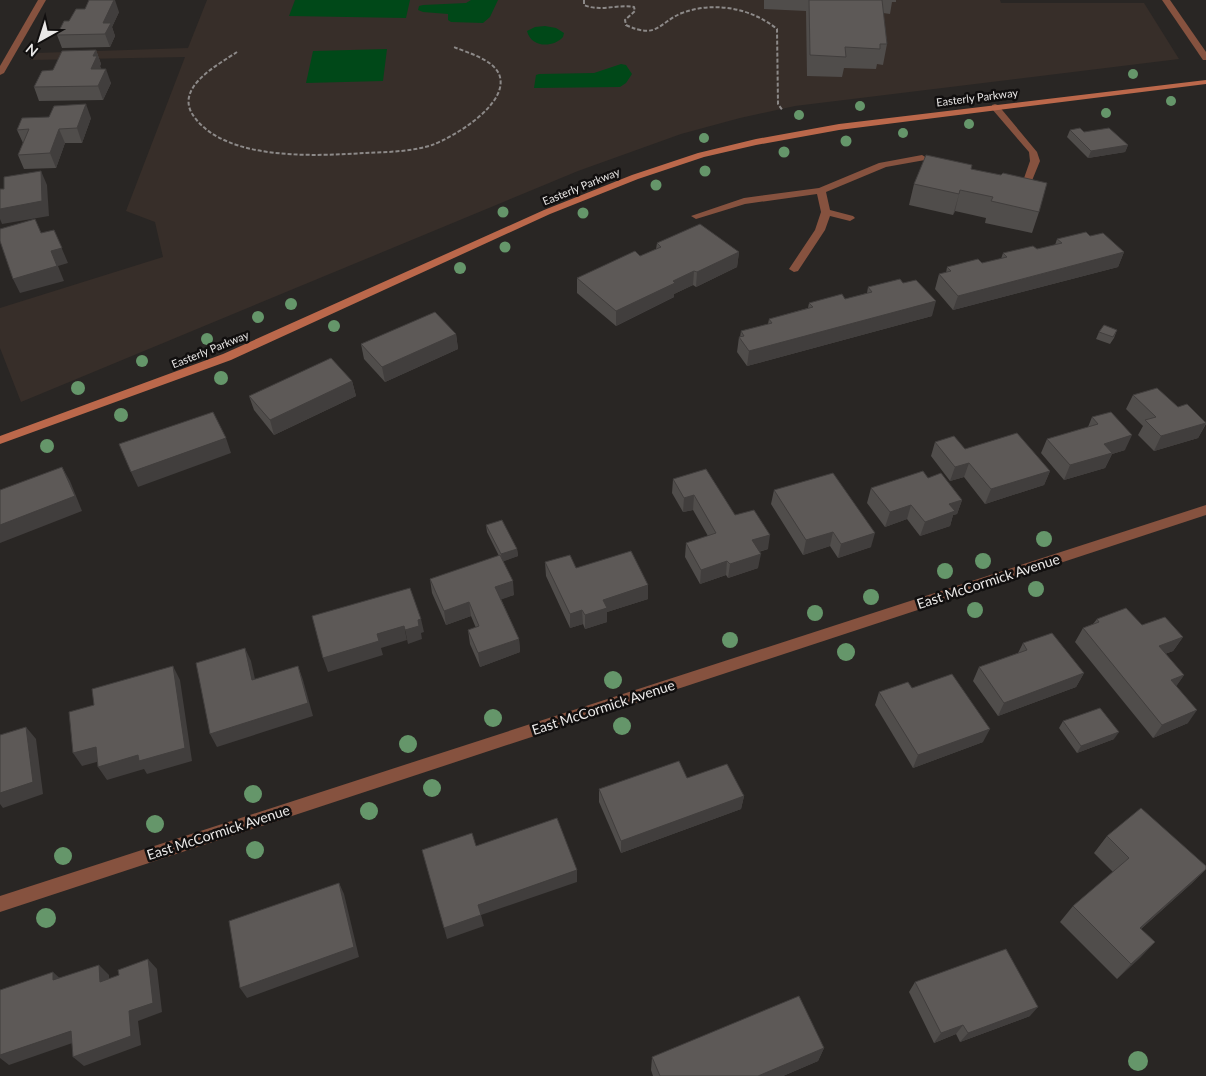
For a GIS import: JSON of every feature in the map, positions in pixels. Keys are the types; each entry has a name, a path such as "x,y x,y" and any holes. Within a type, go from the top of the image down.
{"main road":[{"name":"Easterly Parkway","path":"0,440 228,357 547,212 678,162 737,146 803,133 994,107 1206,82"}],"street":[{"path":"0,73 42,0"},
{"path":"1166,0 1206,58"},
{"path":"994,107 1033,152 1035,161 1028,181"},
{"path":"696,216 744,201 821,191 885,163 903,159 922,158"},
{"path":"794,269 820,230 826,212 821,191"},
{"path":"826,212 850,218"},
{"name":"East McCormick Avenue","path":"0,904 1206,510"}],"path":[{"path":"584,0 584,6 590,9 598,10 618,5 634,7 635,11 625,20 626,26 633,29 660,28 681,14 701,9 737,10 756,15 770,22 777,29 778,104 783,111"},
{"path":"237,52 198,80 190,90 186,98 187,107 193,118 226,141 245,147 287,154 345,154 396,152 431,145 452,136 481,115 499,90 501,85 499,75 484,61 454,47"}],"shaded area":[{"path":"207,0 1000,0 1001,3 1144,3 1179,59 795,106 681,134 578,171 21,402 0,348 0,308 163,257 155,222 126,211 185,57 31,60 36,53 188,48"}],"green space":[{"path":"295,0 410,0 406,18 289,16"},
{"path":"471,0 498,0 490,17 483,23 451,22 448,20 448,14 418,10 419,6 423,5 466,3"},
{"path":"535,27 556,28 564,33 563,37 554,43 543,44 533,41 529,37 527,31"},
{"path":"387,49 383,81 306,83 313,51"},
{"path":"621,64 626,65 632,74 626,83 620,87 534,88 536,75 539,74 594,73"}],"building":[{"path":"89,0 114,0 103,23 111,23 105,34 57,35 64,21 69,21 76,9 85,9"},
{"path":"809,0 882,0 887,44 880,44 880,49 845,47 846,57 810,55"},
{"path":"96,50 93,56 97,56 91,69 106,69 98,86 34,87 42,71 53,70 62,51"},
{"path":"86,104 77,128 59,129 50,153 18,155 29,129 17,130 22,118 49,117 54,106"},
{"path":"1080,128 1084,132 1109,128 1128,145 1091,151 1070,130"},
{"path":"926,155 972,165 971,169 1001,175 1003,173 1047,183 1039,212 991,201 993,197 960,190 959,194 914,184"},
{"path":"41,171 42,201 0,209 0,189 4,189 4,177"},
{"path":"35,219 41,233 54,230 62,248 51,251 57,266 13,279 0,241 0,229"},
{"path":"700,224 739,252 673,281 675,283 616,311 577,278 635,251 640,256 661,247 657,243"},
{"path":"1086,232 1090,236 1103,233 1124,252 958,296 939,274 951,271 947,267 978,259 982,263 1007,257 1003,253 1033,246 1037,249 1062,243 1057,239"},
{"path":"900,279 903,283 916,280 936,301 749,351 739,337 744,336 741,331 772,323 769,319 813,307 809,303 842,294 845,299 872,292 868,287"},
{"path":"435,312 456,334 382,367 361,344"},
{"path":"1104,325 1117,330 1113,337 1099,332"},
{"path":"331,358 352,381 270,420 249,396"},
{"path":"1157,388 1178,407 1187,404 1206,423 1161,436 1145,420 1156,417 1133,395"},
{"path":"213,412 226,438 131,472 119,444"},
{"path":"1111,412 1132,435 1104,444 1112,453 1070,465 1047,439 1098,424 1092,417"},
{"path":"1017,433 1050,471 991,489 969,463 955,467 935,442 954,436 965,449"},
{"path":"62,467 75,496 0,525 0,490"},
{"path":"706,469 735,515 754,510 770,535 752,540 761,554 730,564 727,561 701,570 686,543 716,533 694,495 684,498 673,479"},
{"path":"923,471 928,478 941,473 962,500 949,504 955,511 925,522 911,505 890,512 871,488"},
{"path":"833,473 875,533 841,544 833,532 806,540 774,490"},
{"path":"502,520 517,549 501,554 486,525"},
{"path":"631,551 648,585 603,600 607,608 585,615 582,610 570,614 545,562 570,555 576,568"},
{"path":"500,555 513,581 495,587 519,639 478,653 468,630 479,626 469,602 444,611 430,579"},
{"path":"410,588 421,619 418,620 419,626 405,630 404,626 377,634 379,641 323,658 312,616"},
{"path":"1126,608 1142,625 1165,617 1183,637 1159,646 1184,675 1171,680 1197,710 1162,725 1083,628 1099,622 1097,619"},
{"path":"1052,633 1084,673 1004,703 979,667 1027,650 1023,643"},
{"path":"245,648 252,680 298,666 308,703 210,734 196,663"},
{"path":"173,666 185,748 139,761 138,755 98,767 96,747 73,753 69,712 94,705 92,689"},
{"path":"952,674 990,729 918,755 879,692 908,682 912,688"},
{"path":"1100,708 1119,732 1081,746 1063,721"},
{"path":"26,727 33,782 0,793 0,735"},
{"path":"679,761 687,778 727,764 744,796 621,841 599,789"},
{"path":"1141,808 1206,866 1206,869 1140,928 1155,942 1131,964 1073,906 1129,858 1107,836"},
{"path":"557,818 577,870 478,905 481,915 444,928 422,850 472,833 476,846"},
{"path":"339,883 354,947 240,988 229,921"},
{"path":"1006,949 1038,1007 968,1033 963,1025 941,1033 915,982"},
{"path":"148,959 153,1003 129,1011 131,1036 73,1057 71,1031 0,1055 0,990 53,972 53,980 99,965 100,982 119,975 118,970"},
{"path":"799,996 824,1048 758,1076 660,1076 652,1057"}]}
